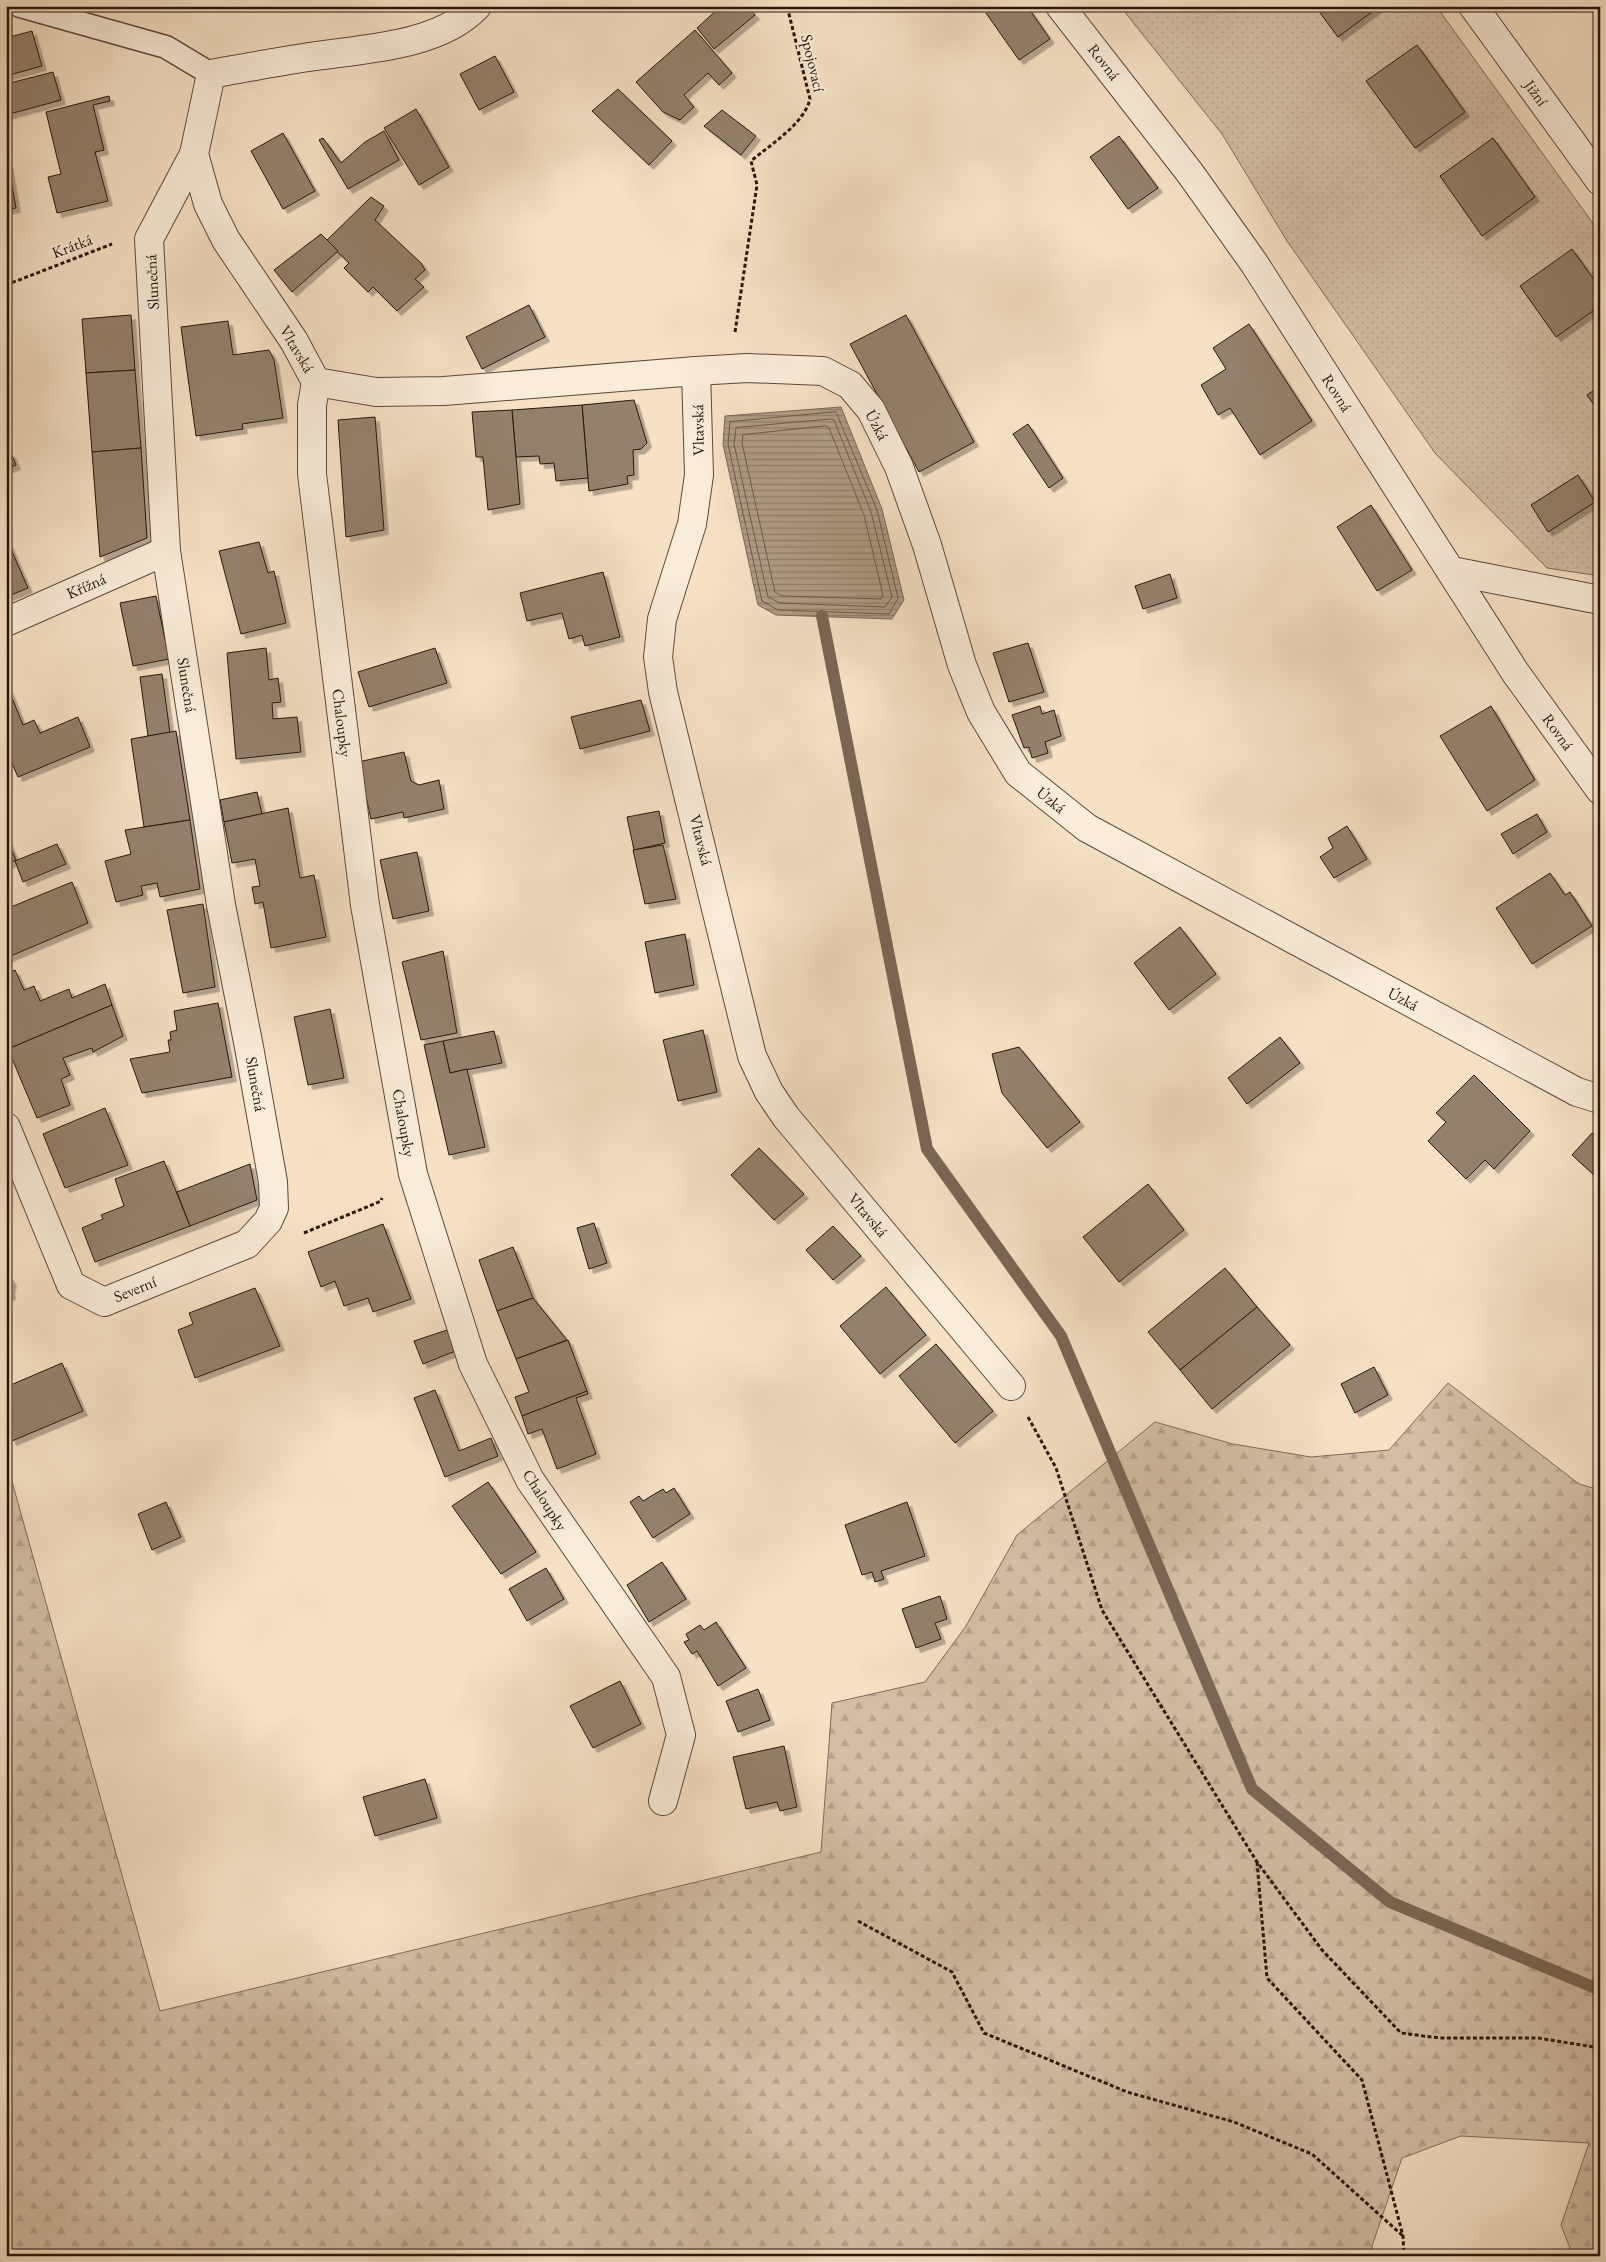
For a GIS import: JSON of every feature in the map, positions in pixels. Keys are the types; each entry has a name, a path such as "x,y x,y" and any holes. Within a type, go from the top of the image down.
{"street":[{"path":"211,74 270,62 404,42 438,32 470,14 478,6"},
{"name":"Rovná","path":"1060,6 1190,173 1254,263 1452,571 1514,672 1600,790"},
{"name":"Jižní","path":"1473,6 1600,180"},
{"name":"Vltavská","path":"211,74 194,154 208,204 226,240 294,341 316,382 376,392 444,391 696,371 699,475 692,524 662,619 658,657 663,692 752,1056 769,1092 786,1118 1011,1386"},
{"name":"Slunečná","path":"194,154 149,239 166,550 221,904 273,1182 274,1208 268,1221"},
{"name":"Úzká","path":"696,371 729,369 823,371 850,385 871,410 899,467 927,545 962,665 981,712 1018,773 1087,828 1577,1092 1600,1099"},
{"name":"Chaloupky","path":"316,382 312,405 312,474 365,906 413,1174 473,1364 530,1480 666,1677 681,1734 662,1801"},
{"name":"Křížná","path":"6,622 166,550"},
{"path":"1452,571 1600,600"},
{"name":"Severní","path":"6,1127 71,1285 104,1302 247,1244 268,1221"}],"lane":[{"path":"20,6 166,47 211,74"}],"path":[{"name":"Spojovací","path":"729,369 758,185 751,161 777,141 808,108 810,99 787,6"},
{"name":"Krátká","path":"6,285 119,241 149,239"},
{"path":"302,1233 381,1201 388,1176 413,1174"},
{"path":"1011,1386 1056,1468 1102,1610 1257,1862 1322,1950 1401,2032 1439,2038 1538,2038 1600,2048"},
{"path":"1257,1862 1267,1978 1362,2080 1403,2236 1404,2256"},
{"path":"858,1921 952,1972 984,2034 1127,2092 1234,2122 1312,2154 1403,2236"}],"green space":[{"path":"1120,6 1436,6 1600,233 1600,576 1547,568 1435,453 1287,241 1222,134"},
{"path":"1448,1383 1579,1484 1600,1490 1600,2256 1573,2256 1561,2225 1589,2143 1461,2136 1402,2158 1372,2246 1373,2256 6,2256 6,1460 160,2011 821,1852 832,1703 925,1682 966,1626 1017,1535 1155,1422 1233,1444 1311,1457 1389,1450"}],"water":[{"path":"841,407 882,509 904,600 892,619 776,615 758,605 723,444 725,416"}],"building":[{"path":"721,6 747,6 755,15 714,49 697,28"},
{"path":"981,6 1027,6 1050,39 1019,60"},
{"path":"1315,6 1380,6 1338,37"},
{"path":"695,30 732,73 719,85 708,73 684,95 694,107 680,120 663,112 636,82"},
{"path":"32,31 42,66 6,76 6,38"},
{"path":"1417,45 1465,112 1415,148 1366,81"},
{"path":"495,56 514,92 479,110 460,74"},
{"path":"53,72 61,100 6,115 6,84"},
{"path":"618,89 672,141 649,165 592,111"},
{"path":"109,96 110,101 93,105 104,150 95,152 108,201 57,213 48,177 61,174 46,112"},
{"path":"416,109 449,167 419,185 384,128"},
{"path":"722,110 756,136 741,155 704,126"},
{"path":"384,131 399,160 348,189 319,140 323,138 341,163 365,142"},
{"path":"283,133 315,191 283,209 251,151"},
{"path":"1119,136 1158,188 1128,209 1090,157"},
{"path":"1493,138 1535,197 1482,236 1440,176"},
{"path":"6,163 8,163 16,208 6,210"},
{"path":"371,197 384,206 375,220 421,263 425,270 415,279 424,287 397,311 373,287 368,292 344,268 349,263 326,241"},
{"path":"321,234 338,251 292,292 274,270"},
{"path":"1572,249 1600,288 1600,306 1556,337 1520,286"},
{"path":"529,305 545,337 482,369 466,337"},
{"path":"131,315 135,370 86,373 82,319"},
{"path":"906,315 974,442 919,472 850,344"},
{"path":"228,321 233,355 269,350 274,360 283,418 242,424 243,429 196,436 181,327"},
{"path":"1249,324 1312,421 1260,455 1230,408 1218,415 1201,385 1226,369 1213,348"},
{"path":"135,370 141,448 92,452 86,373"},
{"path":"1600,386 1600,413 1587,395"},
{"path":"634,400 647,443 641,449 633,450 634,475 627,476 628,484 589,491 582,405"},
{"path":"582,405 588,478 556,481 554,463 540,464 539,456 516,457 512,410"},
{"path":"512,410 520,504 488,510 483,457 476,457 472,412"},
{"path":"375,417 384,530 346,537 338,420"},
{"path":"1028,424 1063,478 1049,488 1013,434"},
{"path":"141,448 147,538 100,557 92,452"},
{"path":"11,453 16,465 6,469 6,455"},
{"path":"1578,475 1595,502 1548,532 1531,505"},
{"path":"1371,505 1412,570 1377,591 1337,527"},
{"path":"6,538 28,588 6,597"},
{"path":"259,542 268,573 274,571 286,623 241,634 219,551"},
{"path":"603,572 620,637 585,646 582,635 569,639 562,613 527,621 520,593"},
{"path":"1170,574 1177,598 1143,609 1135,586"},
{"path":"156,596 169,659 133,666 120,603"},
{"path":"1028,643 1044,692 1009,702 993,653"},
{"path":"266,648 269,680 278,678 281,702 272,703 273,719 297,717 301,752 236,759 227,653"},
{"path":"435,648 447,683 369,707 358,672"},
{"path":"162,674 170,733 148,736 140,677"},
{"path":"6,683 23,725 34,720 40,733 78,717 90,747 18,777 6,750"},
{"path":"641,700 650,731 580,749 571,717"},
{"path":"1040,706 1042,714 1054,710 1061,736 1045,742 1048,753 1032,758 1029,747 1024,748 1012,715"},
{"path":"1491,706 1535,780 1487,811 1440,736"},
{"path":"176,731 190,820 144,827 131,739"},
{"path":"404,752 411,781 419,785 439,780 444,809 404,818 403,812 371,819 358,762"},
{"path":"257,792 262,814 224,822 220,800"},
{"path":"288,808 300,878 314,875 326,937 271,948 263,902 255,904 252,887 260,886 255,859 232,863 224,822"},
{"path":"659,811 665,843 634,850 627,817"},
{"path":"1537,814 1547,832 1513,854 1501,834"},
{"path":"190,820 200,889 160,897 157,883 141,886 143,895 116,902 105,861 131,854 125,830"},
{"path":"1347,826 1367,859 1334,878 1320,857 1333,848 1328,838"},
{"path":"6,837 16,860 6,865"},
{"path":"57,844 66,864 23,882 15,861"},
{"path":"663,845 676,899 645,904 633,850"},
{"path":"417,852 429,911 393,919 380,860"},
{"path":"1550,873 1565,895 1570,892 1592,926 1532,964 1496,908"},
{"path":"72,882 88,923 6,958 6,909"},
{"path":"203,904 215,987 183,993 167,910"},
{"path":"1180,927 1216,974 1169,1010 1134,963"},
{"path":"685,934 694,985 655,993 645,942"},
{"path":"443,951 457,1033 421,1040 402,962"},
{"path":"15,970 24,990 34,986 40,1001 69,989 72,998 105,984 112,1005 8,1049 6,1043 6,974"},
{"path":"218,1003 232,1077 142,1093 130,1059 170,1052 168,1040 171,1040 170,1032 177,1030 174,1011"},
{"path":"112,1005 123,1036 93,1052 92,1048 63,1058 70,1075 61,1079 70,1105 37,1118 8,1049"},
{"path":"330,1009 344,1078 308,1085 294,1017"},
{"path":"703,1030 717,1092 678,1101 663,1040"},
{"path":"494,1031 502,1063 450,1073 443,1041"},
{"path":"1280,1037 1300,1063 1247,1104 1228,1078"},
{"path":"443,1041 450,1073 467,1069 485,1147 449,1155 424,1045"},
{"path":"1019,1047 1080,1122 1047,1148 1002,1093 992,1054"},
{"path":"1474,1075 1530,1131 1494,1169 1485,1160 1466,1179 1428,1141 1446,1122 1436,1113"},
{"path":"105,1108 128,1165 65,1188 43,1134"},
{"path":"1592,1133 1597,1137 1600,1134 1600,1167 1593,1174 1572,1155"},
{"path":"759,1148 804,1194 774,1220 731,1175"},
{"path":"164,1161 190,1226 95,1262 82,1228 103,1219 101,1215 124,1206 115,1179"},
{"path":"250,1164 257,1200 190,1226 177,1192"},
{"path":"1148,1184 1184,1230 1119,1282 1083,1237"},
{"path":"594,1223 607,1263 589,1269 577,1228"},
{"path":"383,1224 411,1299 373,1312 368,1298 344,1306 335,1281 321,1287 308,1252"},
{"path":"833,1226 861,1256 833,1280 806,1250"},
{"path":"1600,1246 1600,1256 1595,1251"},
{"path":"513,1247 533,1298 497,1311 479,1260"},
{"path":"1225,1268 1257,1307 1180,1370 1148,1332"},
{"path":"6,1272 12,1281 11,1295 6,1297"},
{"path":"886,1287 926,1335 880,1374 840,1326"},
{"path":"255,1288 280,1346 195,1378 178,1330 193,1324 189,1313"},
{"path":"533,1298 567,1340 516,1359 497,1311"},
{"path":"1257,1307 1290,1345 1212,1409 1180,1370"},
{"path":"450,1329 458,1350 423,1364 414,1341"},
{"path":"568,1340 587,1391 522,1416 515,1397 529,1392 516,1359"},
{"path":"936,1344 993,1411 955,1443 899,1376"},
{"path":"62,1363 83,1411 12,1441 6,1427 6,1387"},
{"path":"1374,1367 1388,1395 1355,1413 1341,1384"},
{"path":"435,1390 459,1451 491,1438 498,1456 445,1477 414,1398"},
{"path":"587,1391 588,1394 576,1398 596,1454 557,1469 542,1429 528,1434 522,1416"},
{"path":"488,1482 536,1552 501,1574 452,1506"},
{"path":"674,1488 690,1514 653,1538 630,1502 639,1496 643,1501 663,1489 666,1493"},
{"path":"166,1502 181,1537 152,1550 138,1514"},
{"path":"907,1502 925,1556 881,1571 884,1579 875,1582 872,1572 862,1575 845,1525"},
{"path":"662,1562 686,1599 649,1622 627,1585"},
{"path":"546,1568 564,1599 527,1621 509,1589"},
{"path":"940,1596 947,1619 935,1623 941,1639 916,1648 902,1609"},
{"path":"716,1622 746,1668 718,1686 697,1651 692,1654 684,1642 689,1640 686,1634 700,1625 704,1630"},
{"path":"620,1681 641,1724 593,1748 570,1706"},
{"path":"758,1689 770,1720 738,1732 726,1701"},
{"path":"784,1746 797,1807 780,1811 777,1802 746,1809 733,1757"},
{"path":"425,1779 437,1818 375,1836 363,1797"}],"waterway":[{"path":"822,616 927,1149 1061,1336 1252,1789 1390,1902 1600,1990"}]}
